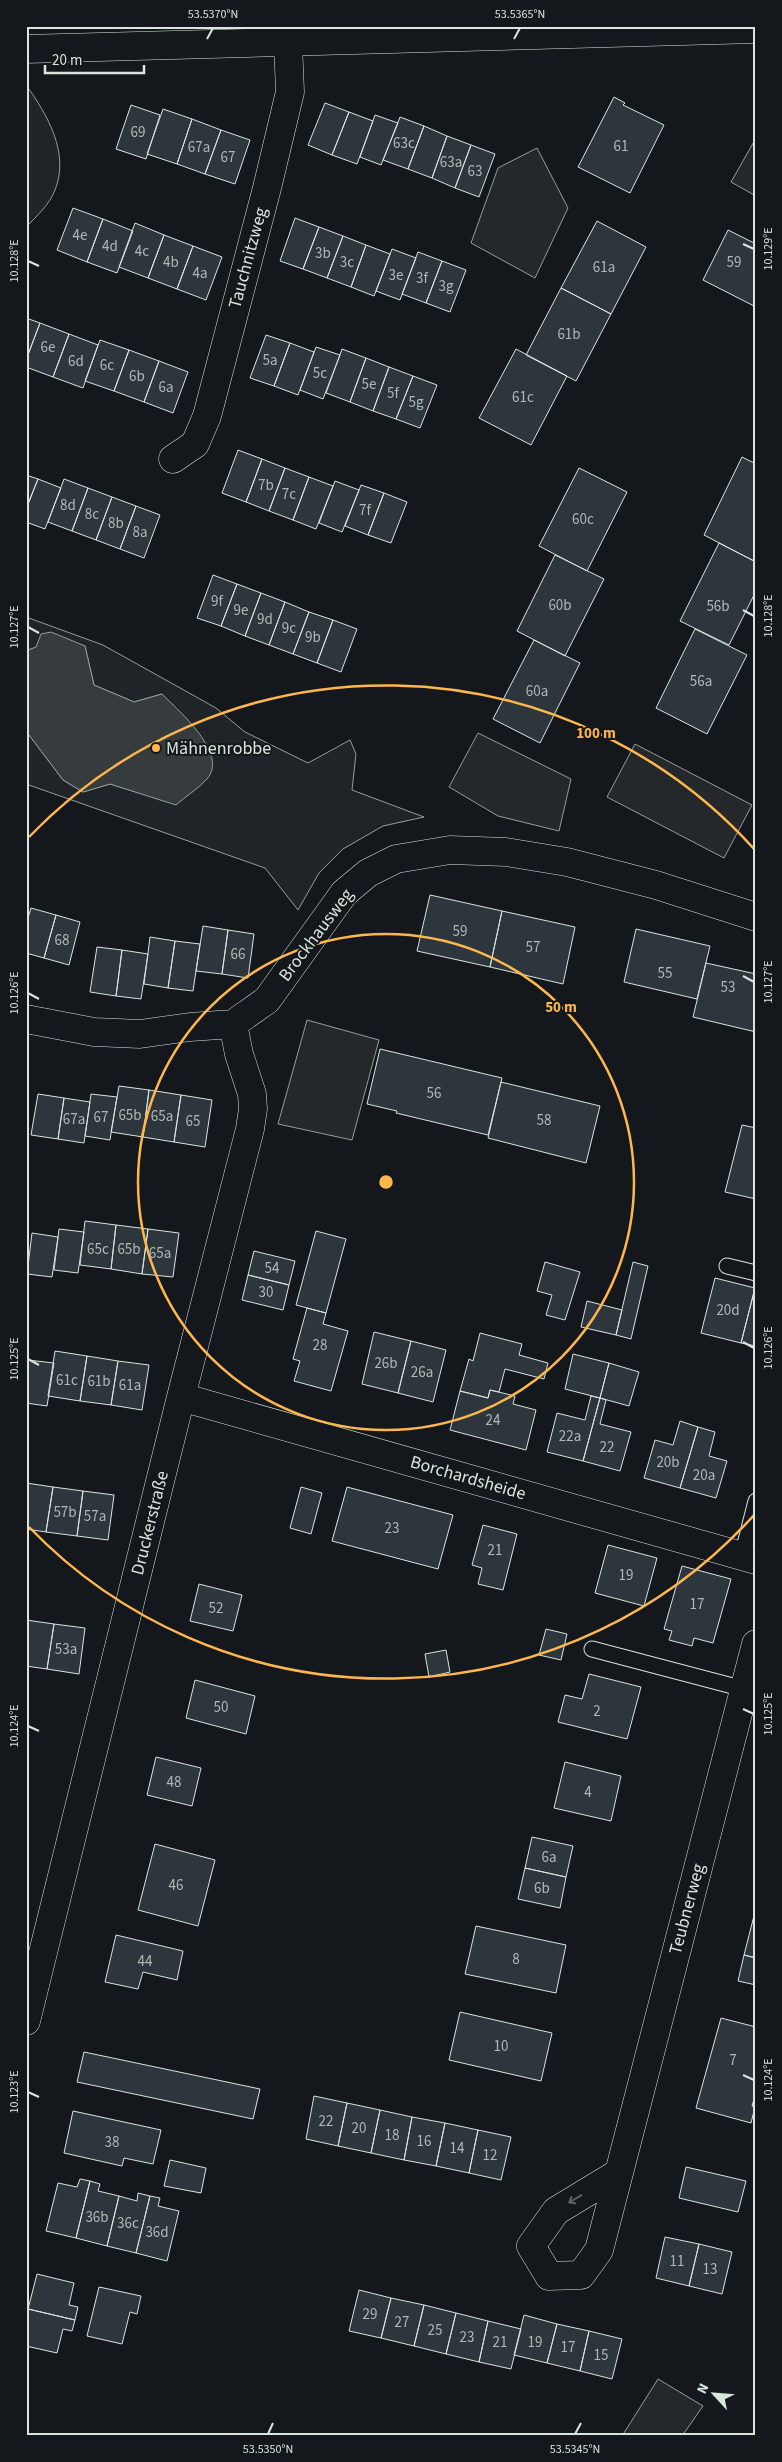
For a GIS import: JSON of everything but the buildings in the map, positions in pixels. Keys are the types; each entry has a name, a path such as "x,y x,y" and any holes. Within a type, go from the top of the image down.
{"street":[{"path":"26,49 288,42 543,30 756,29"},
{"name":"Tauchnitzweg","path":"173,459 195,444 207,416 267,188 290,92 288,42"},
{"name":"Brockhausweg","path":"234,1024 267,1000 344,893 368,873 396,859 450,850 506,852 550,859 656,885 756,917"},
{"path":"26,1019 94,1032 140,1034 190,1027 234,1024"},
{"name":"Druckerstraße","path":"26,2021 181,1396 250,1129 253,1109 252,1094 239,1054 234,1024"},
{"name":"Borchardsheide","path":"181,1396 749,1558"},
{"name":"Teubnerweg","path":"617,2174 756,1644"}],"lane":[{"path":"727,1266 756,1274"},
{"path":"749,1558 756,1501"},
{"path":"592,1649 744,1689"}],"shaded area":[{"path":"26,85 42,108 54,134 60,162 59,176 53,195 26,227"},
{"path":"756,138 756,196 731,182"},
{"path":"537,148 568,208 535,278 471,243 498,168"},
{"path":"26,617 103,645 216,708 245,732 308,763 350,740 356,754 352,790 424,817 383,826 343,849 319,873 298,910 265,868 26,784 26,731 63,780 83,792 110,784 176,804 210,749 162,694 134,702 94,685 85,646 36,647 26,651"},
{"path":"51,632 85,646 94,685 134,702 162,694 190,722 207,746 212,758 212,769 207,779 176,805 110,784 83,792 63,780 26,731 26,651 36,647 41,634"},
{"path":"478,733 571,779 559,831 498,816 449,787"},
{"path":"635,744 752,805 724,858 607,797"},
{"path":"307,1020 379,1040 352,1140 278,1124"},
{"path":"658,2379 703,2406 682,2436 622,2436"}],"place":[{"name":"Mähnenrobbe","path":"156,748"}]}
